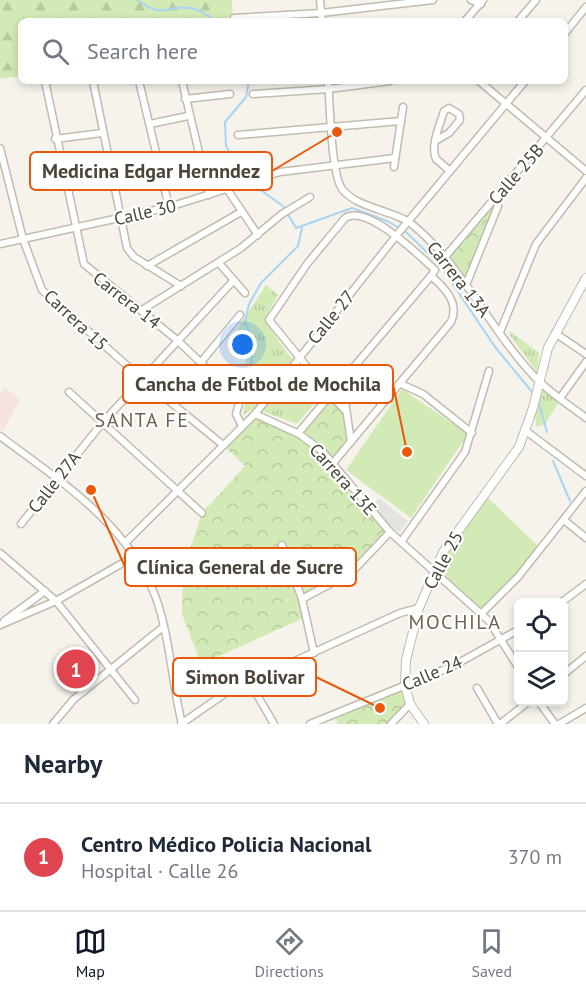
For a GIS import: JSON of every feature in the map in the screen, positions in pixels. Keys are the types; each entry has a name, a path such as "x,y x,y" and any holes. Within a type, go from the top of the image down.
{"street":[{"path":"320,0 322,18"},
{"path":"234,18 321,13 433,0"},
{"path":"471,0 482,2"},
{"path":"521,18 536,0"},
{"path":"468,18 482,2"},
{"path":"568,29 586,7"},
{"name":"Carrera 14","path":"46,84 81,256 90,271 177,340 240,400 236,414 242,426"},
{"path":"94,84 127,248 134,257 181,286"},
{"path":"140,84 169,207"},
{"path":"182,84 188,116 209,195"},
{"name":"Carrera 13A","path":"328,84 335,165 341,187 349,196 407,223 445,257 539,382 586,418"},
{"path":"253,94 367,84"},
{"path":"483,84 586,171"},
{"name":"Calle 27","path":"255,414 298,357 523,84"},
{"name":"Calle 25B","path":"445,257 548,138 586,90"},
{"path":"185,99 230,94"},
{"path":"394,167 404,107"},
{"path":"435,141 449,133 460,120 459,114 449,108 444,111 435,141 434,156 450,171"},
{"path":"150,124 188,116"},
{"path":"238,135 401,121"},
{"path":"56,139 102,133"},
{"name":"Carrera 15","path":"0,148 23,239 42,290 141,378 223,445"},
{"name":"Calle 30","path":"0,244 169,207 280,172 395,159"},
{"path":"500,332 536,244 586,178"},
{"path":"227,189 258,235"},
{"path":"142,310 219,262 258,235 282,214 310,197"},
{"path":"466,285 498,206 495,197"},
{"path":"147,266 241,212"},
{"path":"298,434 330,395 435,270 399,233 364,218 348,215 307,264 269,318 270,323 298,357 330,395 346,411"},
{"path":"219,262 245,293"},
{"path":"333,463 451,322 455,313 450,295 430,276"},
{"name":"Calle 25","path":"181,724 206,705 249,681 400,613 419,608 434,569 455,533 508,465 526,431 555,333 586,278"},
{"name":"Calle 27A","path":"21,524 56,478 141,378 234,280"},
{"path":"578,291 586,296"},
{"path":"201,362 240,315"},
{"path":"555,333 586,354"},
{"path":"560,398 586,362"},
{"path":"401,542 465,452 489,371"},
{"path":"342,381 351,442"},
{"path":"401,384 423,394 472,433"},
{"path":"69,392 202,513"},
{"path":"126,542 255,414"},
{"name":"Carrera 13E","path":"255,414 311,442 333,463 390,531 482,613 514,659"},
{"path":"526,431 586,476"},
{"path":"0,436 105,518 135,556 156,600 181,724"},
{"path":"482,613 518,578 586,490"},
{"path":"564,520 586,538"},
{"path":"302,599 352,572 390,531"},
{"path":"282,546 302,599 314,653"},
{"path":"0,553 56,601 135,700"},
{"path":"0,625 56,601 135,556"},
{"path":"568,598 586,584"},
{"path":"0,625 45,591"},
{"path":"419,608 406,660 405,685 410,704 424,724"},
{"path":"53,724 74,699 163,627"},
{"name":"Calle 24","path":"310,724 453,666 514,633"},
{"path":"568,671 586,656"},
{"path":"249,681 274,724"},
{"path":"477,688 499,724 523,706"},
{"path":"391,724 410,704"},
{"path":"542,706 557,724 586,708"}],"shaded area":[{"path":"4,387 20,400 3,430 0,428 0,395"},
{"path":"379,498 408,521 399,533 372,507"},
{"path":"74,652 91,675 79,684 61,663"}],"green space":[{"path":"0,0 232,0 233,18 18,18 18,76 0,79"},
{"path":"492,202 496,206 466,285 445,257"},
{"path":"266,285 278,295 264,320 288,354 324,392 297,424 254,408 243,415 245,402 238,389 244,373 246,352 236,331"},
{"path":"510,331 539,353 537,372 509,334"},
{"path":"402,389 468,434 411,518 346,470"},
{"path":"543,390 559,402 545,424 536,427 535,412"},
{"path":"330,395 346,411 351,442 334,463 390,532 352,572 302,599 306,617 201,664 182,614 183,570 202,513 245,466 223,445 255,414 300,431"},
{"path":"484,494 541,549 482,613 434,569"},
{"path":"405,685 410,704 391,724 338,724 334,713"}],"waterway":[{"path":"137,0 154,9 182,7 204,13 211,18"},
{"path":"246,180 226,146 225,122 246,97 248,84"},
{"path":"251,183 283,206 296,228 352,208 387,221 406,232 440,265 495,347 533,393"},
{"path":"250,403 252,342 245,321 249,304 261,283 298,246 302,228"},
{"path":"538,400 547,432"},
{"path":"553,461 570,501"}],"place":[{"name":"Medicina Edgar Hernndez","path":"337,132"},
{"name":"Cancha de Fútbol de Mochila","path":"407,452"},
{"name":"Clínica General de Sucre","path":"91,490"},
{"name":"Centro Médico Policia Nacional","path":"76,669"},
{"name":"Simon Bolivar","path":"380,708"}],"district":[{"name":"SANTA FE","path":"142,420"},
{"name":"MOCHILA","path":"455,622"}]}
